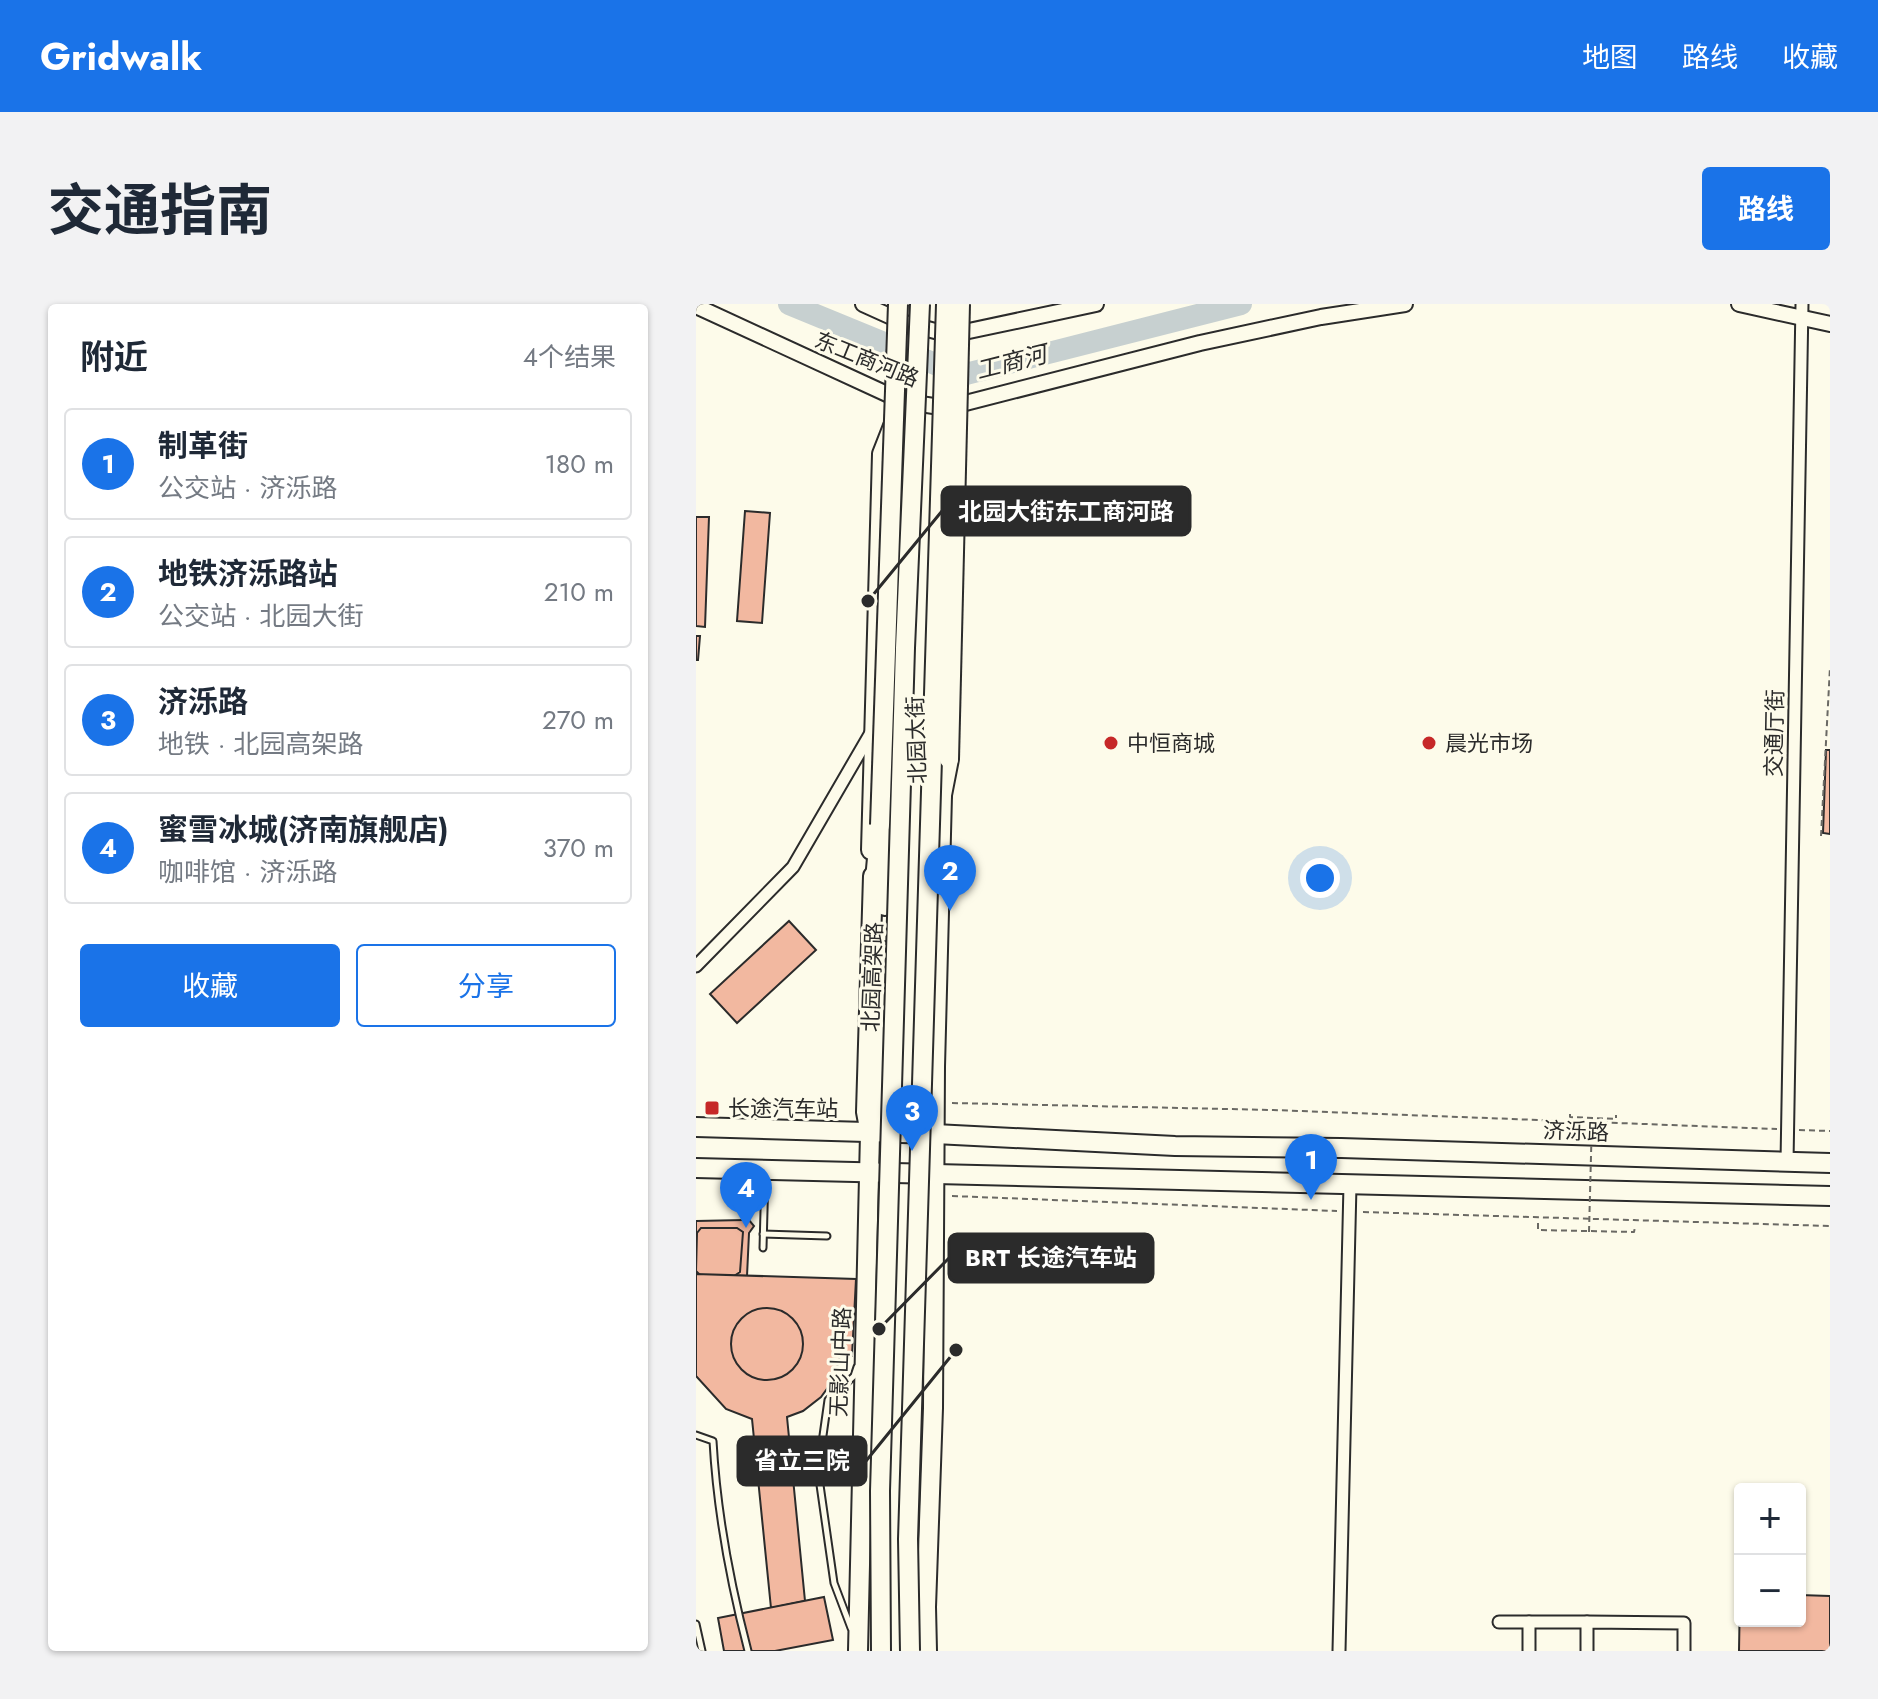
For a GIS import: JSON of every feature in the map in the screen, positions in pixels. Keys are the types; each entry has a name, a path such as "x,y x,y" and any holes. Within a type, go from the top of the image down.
{"main road":[{"path":"874,891 880,825 898,304"},
{"name":"北园高架路","path":"881,1651 880,1477 905,648 920,304"},
{"name":"北园大街","path":"935,1175 942,795 937,759 950,335 948,304"},
{"path":"910,1651 908,1539 948,304"},
{"path":"942,795 949,759 960,304"},
{"name":"北园大街","path":"870,1134 880,1117 906,313"},
{"name":"北园大街","path":"869,1171 870,1134 866,1112 874,891 870,843 882,454 902,401"},
{"name":"北园大街","path":"874,891 887,845"},
{"name":"济泺路","path":"696,1127 935,1134 1175,1146 1830,1163"},
{"path":"696,1168 1830,1196"},
{"name":"无影山中路","path":"858,1651 869,1171"},
{"path":"927,1651 935,1175"}],"street":[{"path":"863,304 906,313 950,335 1096,304"},
{"name":"东工商河路","path":"696,306 902,401 946,408 1200,343 1321,317 1405,304"},
{"path":"1739,304 1802,311 1830,324"},
{"name":"交通厅街","path":"1787,1162 1802,311"},
{"path":"696,966 793,867 873,731"},
{"path":"1339,1651 1350,1185"},
{"path":"1499,1622 1684,1623 1684,1651"},
{"path":"1529,1622 1529,1651"},
{"path":"1587,1622 1587,1651"}],"lane":[{"path":"763,1248 765,1168"},
{"path":"763,1234 827,1236"},
{"path":"858,1651 834,1583 818,1471 828,1400 854,1376 864,1347"},
{"path":"696,1435 713,1441 721,1524 748,1651"},
{"path":"696,1624 702,1651"}],"path":[{"path":"1821,836 1830,667"},
{"path":"935,1102 1033,1107 1273,1110 1830,1131"},
{"path":"1570,1114 1570,1117 1616,1119 1616,1115"},
{"path":"1589,1232 1592,1118"},
{"path":"934,1195 1830,1226"},
{"path":"1538,1223 1538,1230 1634,1232 1635,1227"}],"building":[{"path":"745,511 770,513 762,623 737,621"},
{"path":"696,517 709,517 705,627 696,626"},
{"path":"696,636 700,636 698,660 696,660"},
{"path":"1826,750 1830,750 1830,834 1823,833"},
{"path":"789,921 816,950 737,1023 710,994"},
{"path":"749,1220 754,1226 749,1233 747,1276 696,1275 696,1221"},
{"path":"701,1228 737,1228 743,1232 740,1272 734,1276 700,1275 696,1271 697,1233"},
{"path":"696,1274 856,1279 852,1356 840,1355 834,1379 821,1397 803,1411 787,1417 805,1601 771,1608 752,1419 726,1409 696,1376"},
{"path":"767,1308 787,1314 797,1324 803,1344 797,1364 787,1374 767,1380 747,1374 737,1364 731,1344 737,1324 747,1314"},
{"path":"1806,1595 1830,1596 1830,1651 1739,1651 1739,1627 1806,1627"},
{"path":"824,1597 833,1640 775,1651 724,1651 718,1618"}],"waterway":[{"name":"工商河","path":"789,304 962,375 1241,304"}],"place":[{"name":"北园大街东工商河路","path":"868,601"},
{"name":"中恒商城","path":"1111,743"},
{"name":"晨光市场","path":"1429,743"},
{"name":"地铁济泺路站","path":"950,911"},
{"name":"长途汽车站","path":"712,1108"},
{"name":"济泺路","path":"912,1151"},
{"name":"制革街","path":"1311,1200"},
{"name":"蜜雪冰城(济南旗舰店)","path":"746,1228"},
{"name":"BRT 长途汽车站","path":"879,1329"},
{"name":"省立三院","path":"956,1350"}]}
